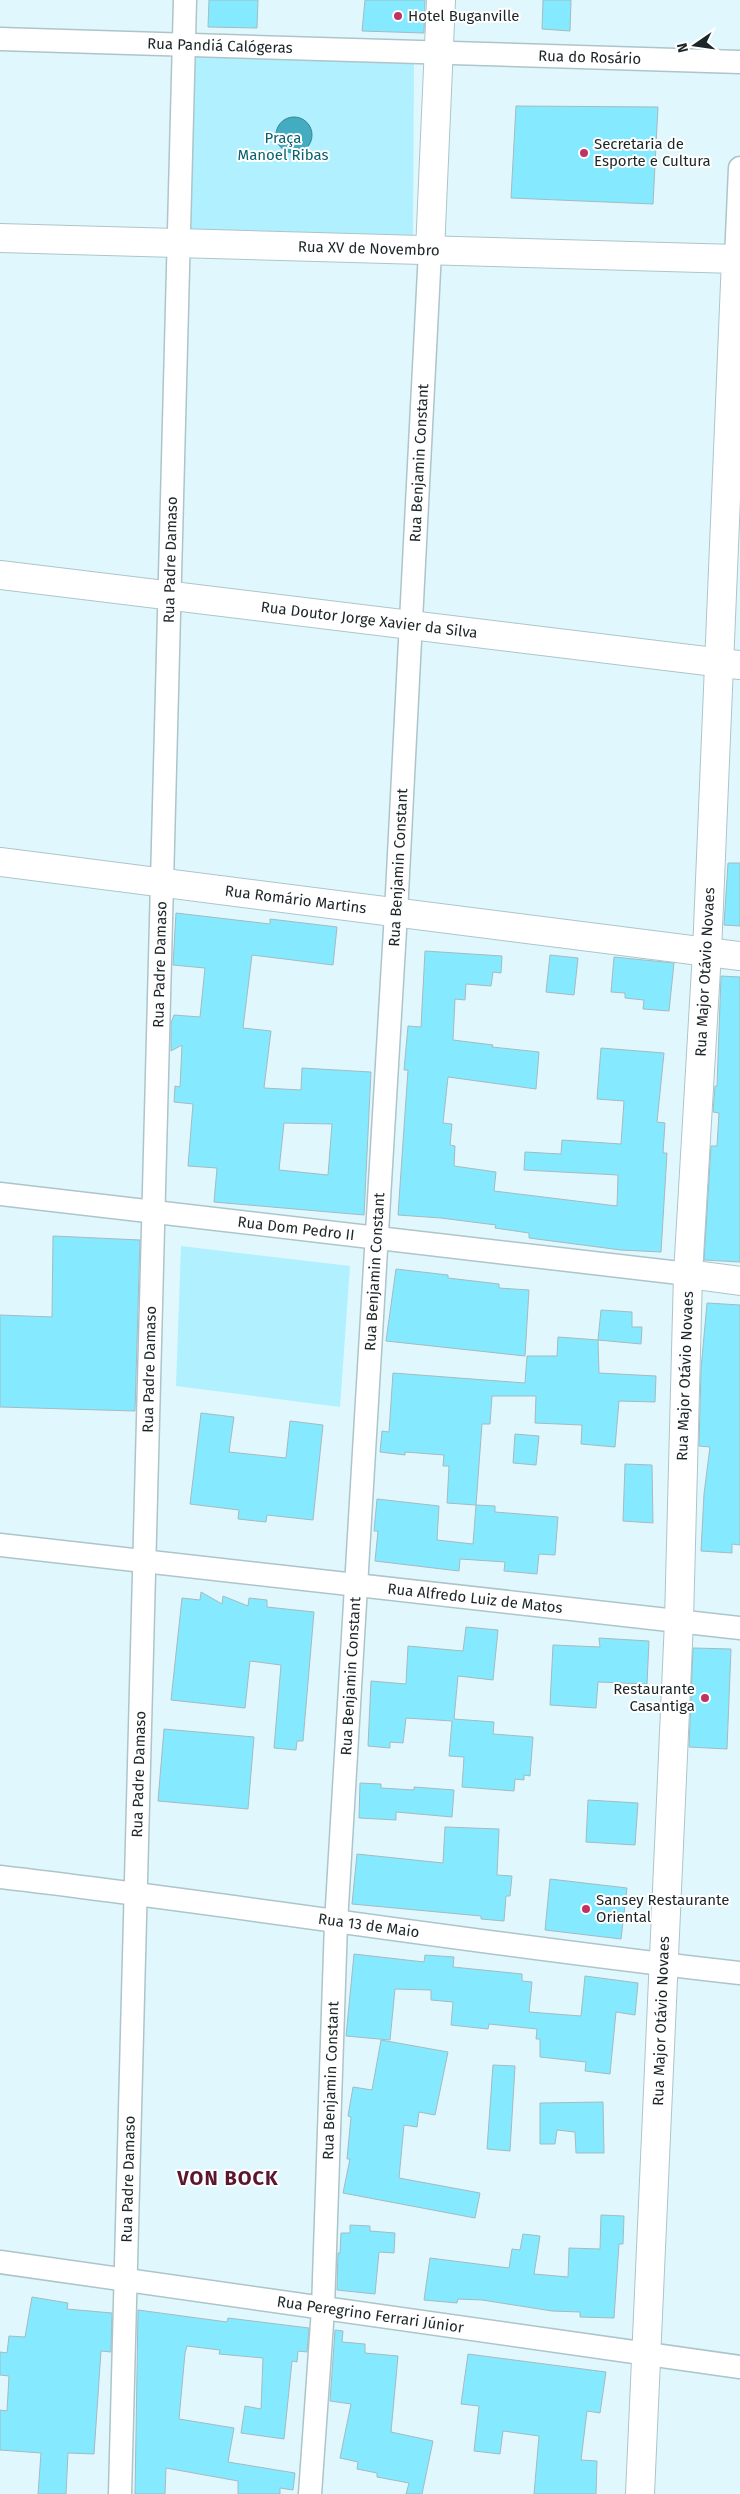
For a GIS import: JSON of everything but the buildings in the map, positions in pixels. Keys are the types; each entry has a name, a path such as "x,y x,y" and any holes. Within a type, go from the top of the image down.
{"main road":[{"name":"Rua Benjamin Constant","path":"430,251 441,0"},
{"name":"Rua XV de Novembro","path":"0,238 738,259"},
{"name":"Rua Major Otávio Novaes","path":"640,2494 648,2354 679,1621 688,1274 707,952 730,664 738,259"},
{"name":"Rua Doutor Jorge Xavier da Silva","path":"0,575 730,664"},
{"name":"Rua Romário Martins","path":"0,862 740,956"},
{"name":"Rua Dom Pedro II","path":"688,1274 740,1281"}],"street":[{"path":"179,244 185,0"},
{"name":"Rua Pandiá Calógeras","path":"0,39 184,46 440,51"},
{"name":"Rua do Rosário","path":"440,51 740,62"},
{"path":"738,259 740,168"},
{"name":"Rua Padre Damaso","path":"120,2494 124,2281 136,1893 179,244"},
{"name":"Rua Benjamin Constant","path":"310,2494 323,2309 336,1923 396,913 430,251"},
{"name":"Rua Dom Pedro II","path":"0,1194 153,1210 688,1274"},
{"name":"Rua Alfredo Luiz de Matos","path":"0,1545 740,1628"},
{"name":"Rua 13 de Maio","path":"0,1877 136,1893 336,1923 663,1965 740,1973"},
{"name":"Rua Peregrino Ferrari Júnior","path":"0,2262 740,2367"}],"green space":[{"name":"Praça Manoel Ribas","path":"189,49 414,59 413,239 183,241"},
{"path":"181,1246 350,1266 340,1407 176,1386"}],"shaded area":[{"path":"294,117 301,118 307,122 311,128 311,142 307,148 301,152 294,153 287,152 281,148 277,142 276,135 277,128 281,122 287,118"}],"place":[{"name":"Hotel Buganville","path":"398,16"},
{"name":"Secretaria de Esporte e Cultura","path":"584,153"},
{"name":"Restaurante Casantiga","path":"705,1698"},
{"name":"Sansey Restaurante Oriental","path":"586,1909"}],"district":[{"name":"VON BOCK","path":"228,2178"}]}
